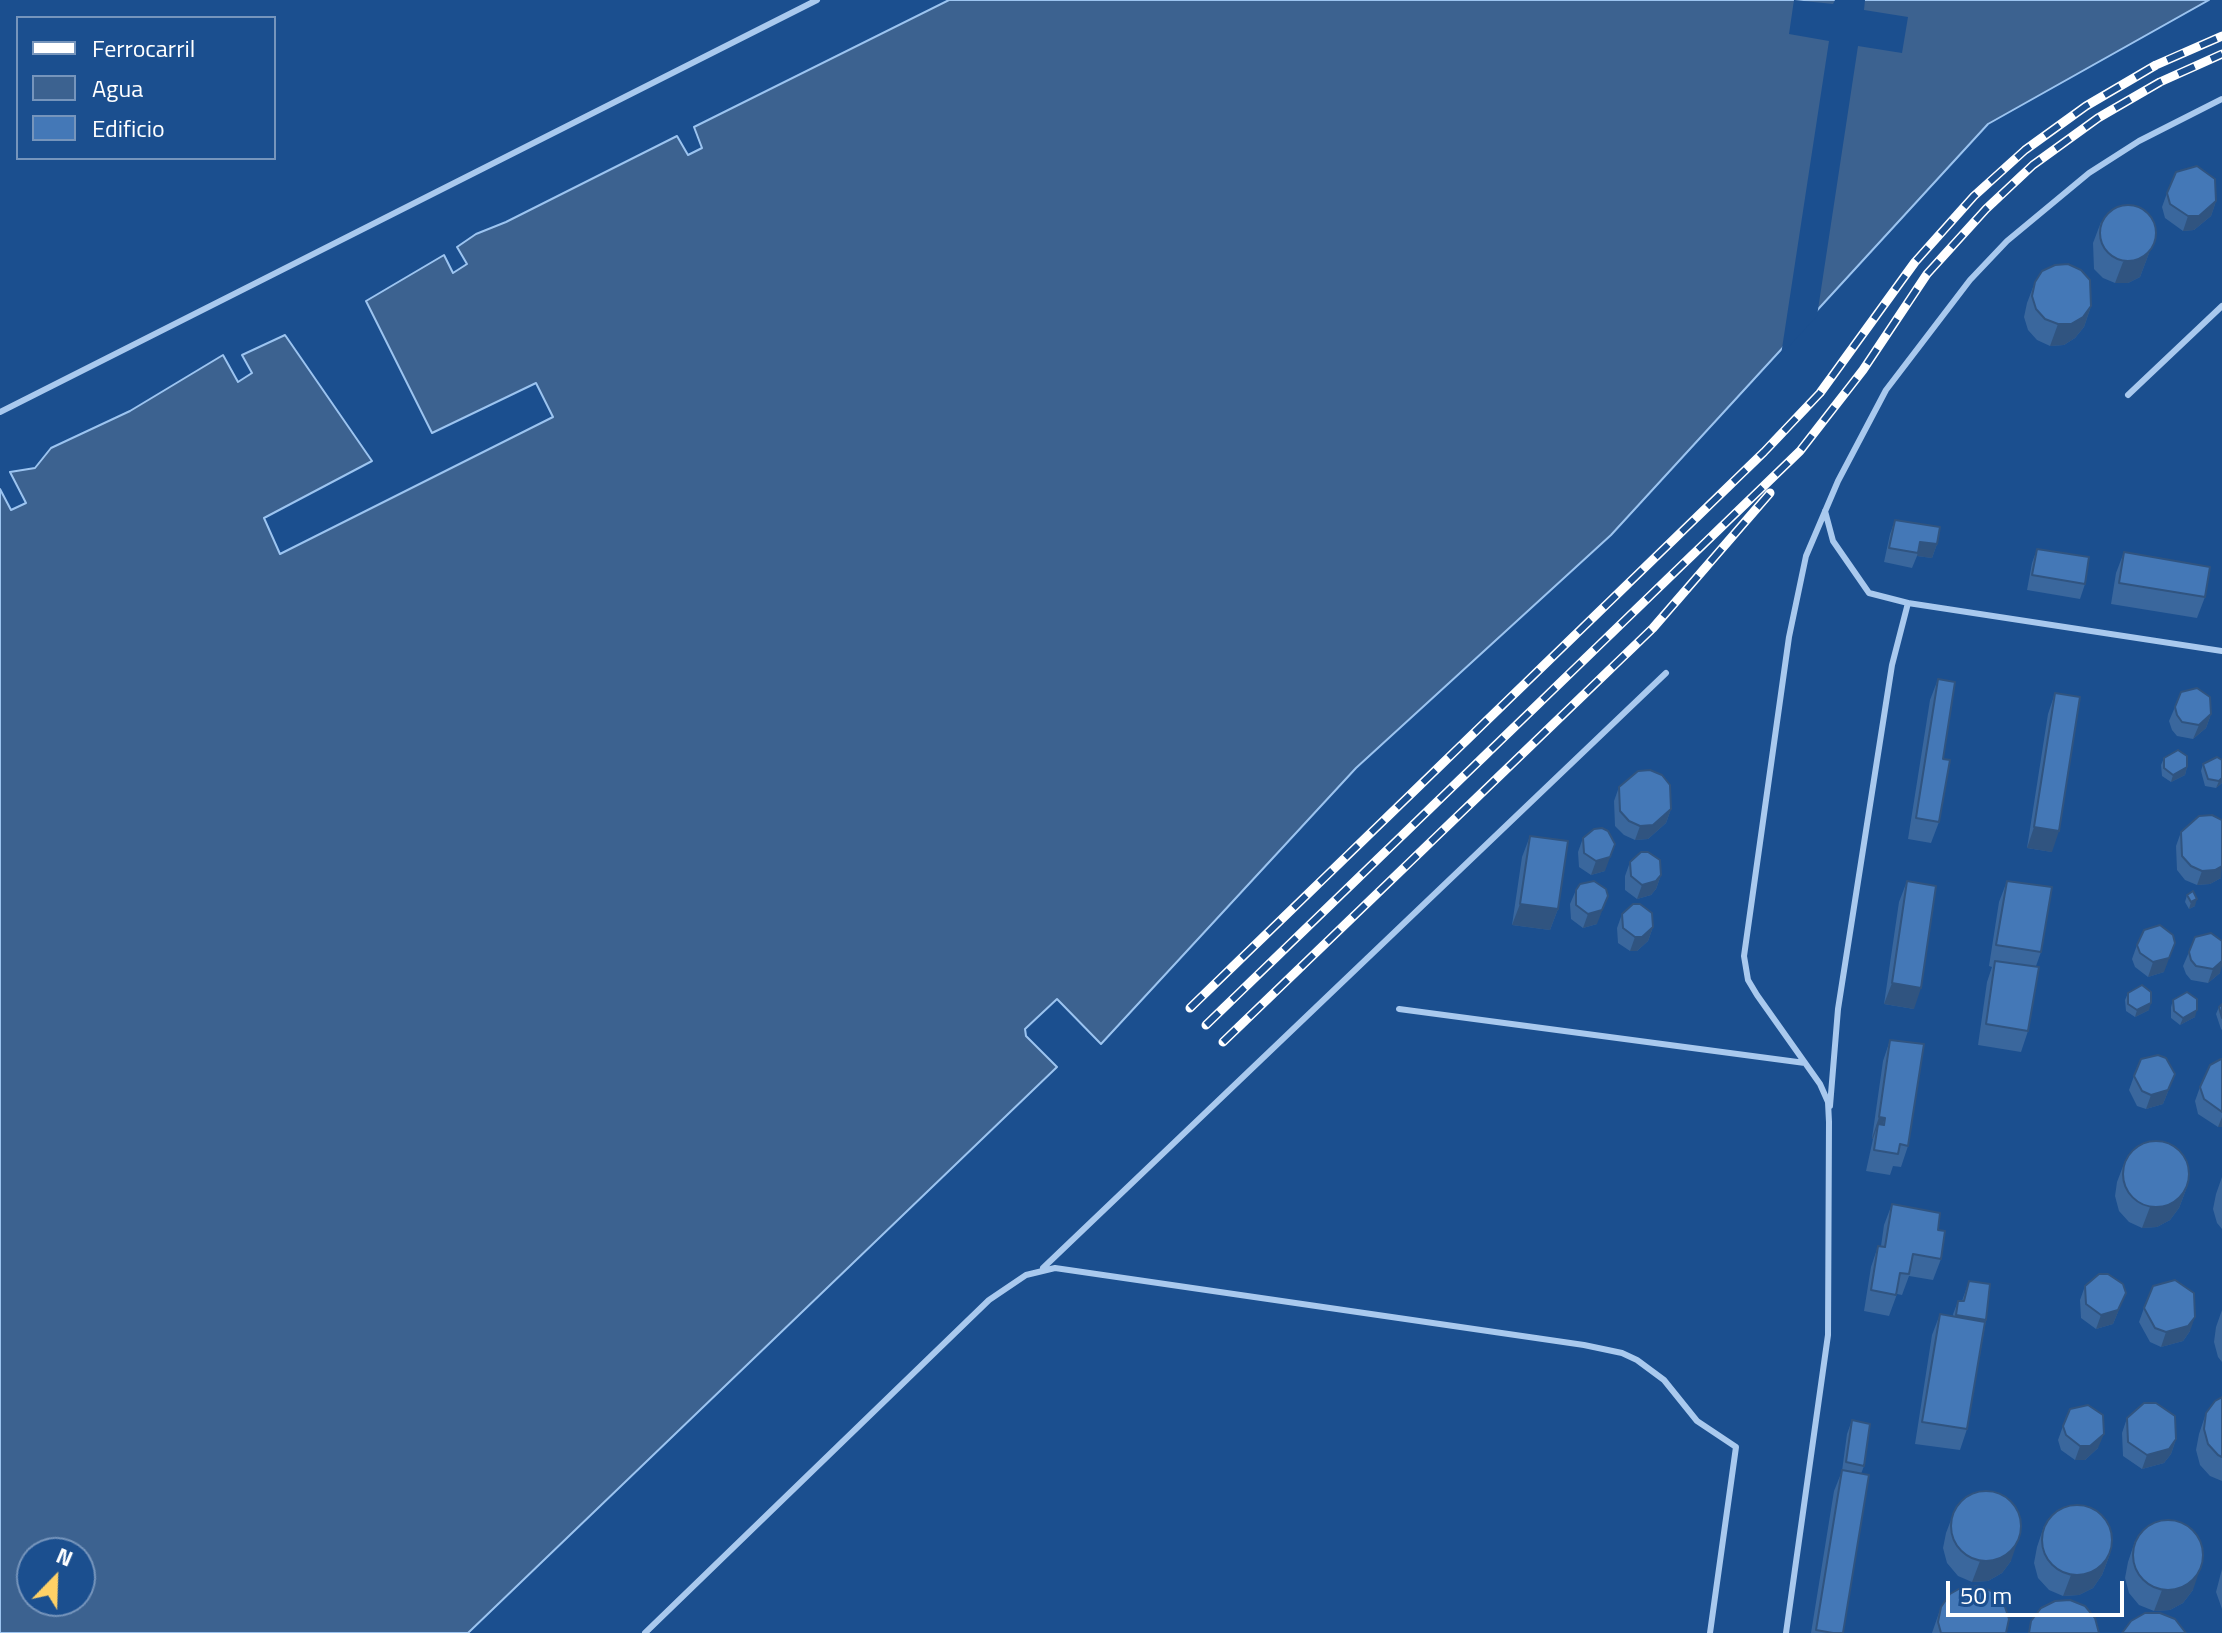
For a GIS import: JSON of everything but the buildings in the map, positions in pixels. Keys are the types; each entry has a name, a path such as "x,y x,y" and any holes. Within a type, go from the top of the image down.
{"lane":[{"path":"0,412 817,0"},
{"path":"1786,1633 1828,1335 1828,1102 1820,1084 1748,980 1744,956 1796,593 1825,511 1886,390 1942,313 2007,241 2089,173 2139,141 2222,99"},
{"path":"2128,395 2222,306"},
{"path":"1825,511 1833,541 1869,593 1908,603 2222,651"},
{"path":"1829,1122 1838,1009 1892,665 1908,603"},
{"path":"645,1633 989,1300 1011,1283 1042,1269 1666,673"},
{"path":"1399,1009 1805,1063"},
{"path":"1042,1269 1087,1271 1584,1345 1622,1353 1637,1360 1664,1380 1697,1421 1736,1447 1710,1633"}],"water":[{"path":"949,0 2209,0 1988,124 1611,535 1356,768 1101,1044 1057,999 1025,1029 1026,1036 1057,1067 468,1633 0,1633 0,489 11,510 26,503 10,472 35,468 51,448 130,411 223,355 238,382 252,373 242,355 285,335 372,461 264,518 280,554 553,417 536,383 432,433 366,301 444,255 453,273 467,264 457,247 476,234 677,136 688,155 702,148 694,127"}],"pier":[{"path":"1794,0 1833,4 1835,0 1865,0 1864,10 1908,17 1902,53 1858,46 1817,316 1781,355 1829,41 1789,34"}],"railway":[{"path":"1190,1008 1764,452 1820,393 1915,262 1974,196 2025,150 2086,106 2156,65 2222,36"},
{"path":"1206,1025 1800,451 1863,370 1927,274 1986,209 2033,165 2098,118 2160,82 2222,54"},
{"path":"1223,1042 1653,628 1770,493"}]}
